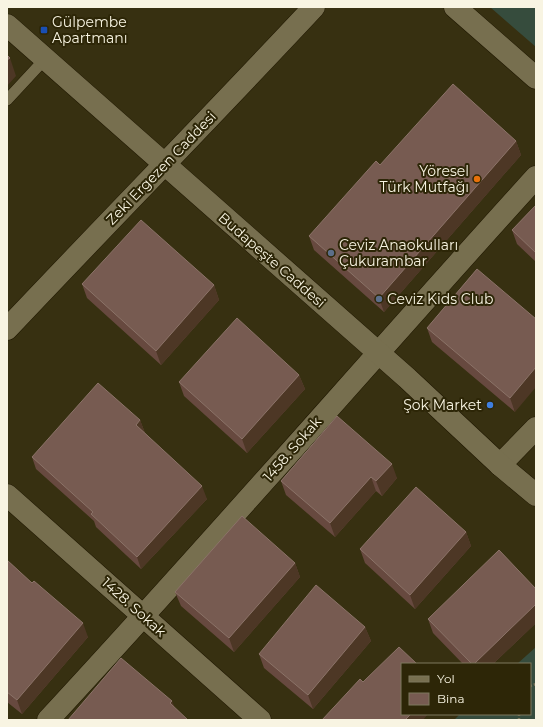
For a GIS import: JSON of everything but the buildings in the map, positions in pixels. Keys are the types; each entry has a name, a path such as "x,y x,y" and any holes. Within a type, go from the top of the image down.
{"street":[{"name":"Zeki Ergezen Caddesi","path":"7,328 162,164 204,124 314,7"},
{"path":"455,7 536,78"},
{"name":"Budapeşte Caddesi","path":"7,26 162,164 378,352 500,466 536,495"},
{"name":"1458. Sokak","path":"48,720 144,616 378,352 536,177"},
{"path":"500,466 536,428"},
{"name":"1428. Sokak","path":"7,495 260,720"}],"lane":[{"path":"7,100 45,59"}],"green space":[{"path":"490,7 536,7 536,47"},
{"path":"536,647 536,720 454,720 459,715 531,715 531,663 518,663"}],"place":[{"name":"Gülpembe Apartmanı","path":"44,30"},
{"name":"Yöresel Türk Mutfağı","path":"477,179"},
{"name":"Ceviz Anaokulları Çukurambar","path":"331,253"},
{"name":"Ceviz Kids Club","path":"379,299"},
{"name":"Şok Market","path":"490,405"}]}
